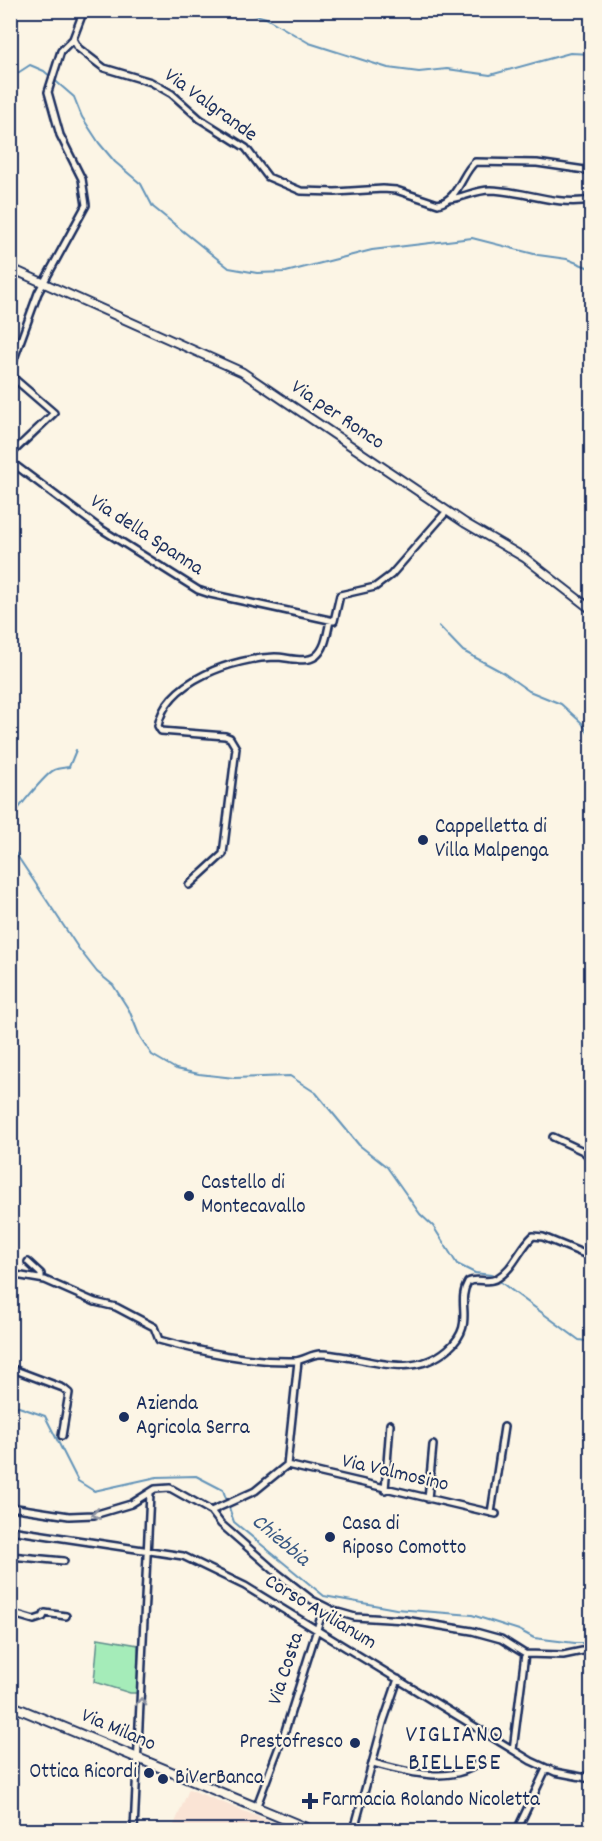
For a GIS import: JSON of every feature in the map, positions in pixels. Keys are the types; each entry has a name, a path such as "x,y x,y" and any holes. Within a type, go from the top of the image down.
{"main road":[{"name":"Via Milano","path":"10,1705 312,1830"}],"street":[{"path":"10,370 38,293 86,205 82,179 60,135 51,110 50,81 62,51 73,39 84,10"},
{"name":"Via Valgrande","path":"73,39 78,48 104,68 151,82 172,94 200,119 246,148 259,169 268,177 291,187 315,192 396,190 438,204 487,190 512,192 569,204 591,200"},
{"path":"449,199 462,182 465,171 475,162 537,163 591,171"},
{"name":"Via per Ronco","path":"10,268 242,372 447,511 525,558 591,610"},
{"name":"Via della Spanna","path":"10,375 54,413 11,456 15,465 98,527 198,590 330,621"},
{"path":"189,885 223,854 236,748 234,742 225,736 161,731 158,726 159,718 186,686 210,672 262,658 306,659 315,657 322,649 330,621 334,621 340,595 375,586 391,575 447,511"},
{"path":"553,1137 583,1151 591,1159"},
{"path":"10,1274 41,1279 95,1302 116,1307 154,1327 159,1340 223,1355 298,1361 317,1353 339,1355 374,1364 426,1361 449,1348 462,1330 466,1318 464,1295 468,1282 473,1280 494,1281 514,1263 533,1236 543,1237 591,1257"},
{"path":"28,1262 41,1274 41,1279"},
{"path":"211,1511 268,1483 287,1465 298,1361"},
{"path":"10,1368 63,1388 69,1393 62,1436"},
{"path":"385,1490 390,1424"},
{"name":"Via Valmosino","path":"287,1465 494,1514 504,1427"},
{"path":"428,1499 433,1444"},
{"path":"10,1508 69,1516 94,1515 131,1504 162,1487 170,1488 211,1511 221,1524 276,1572 324,1607 355,1617 405,1620 472,1631 501,1640 525,1654 563,1655 591,1649"},
{"path":"134,1830 140,1760 150,1493"},
{"name":"Corso Avilianum","path":"10,1530 148,1549 198,1561 245,1586 546,1769 588,1779"},
{"path":"10,1556 64,1561"},
{"name":"Via Costa","path":"256,1808 285,1731 324,1607"},
{"path":"10,1613 34,1620 43,1617 45,1613 66,1616"},
{"path":"513,1750 525,1654"},
{"path":"354,1830 398,1679"},
{"path":"373,1763 411,1773 437,1773 471,1771 482,1760"},
{"path":"517,1830 546,1769"},
{"path":"588,1779 591,1771"},
{"path":"10,1826 25,1830"}],"shaded area":[{"path":"189,1789 291,1830 172,1830"}],"green space":[{"path":"98,1638 138,1645 137,1693 94,1682"}],"waterway":[{"path":"239,10 266,18 309,43 388,68 419,72 447,69 490,75 570,53 592,54"},
{"path":"10,78 30,65 44,71 74,97 82,117 99,143 115,162 141,184 153,207 229,268 257,273 286,272 372,250 472,238 538,255 567,259 592,269"},
{"path":"439,626 463,651 502,672 529,691 561,704 582,723 592,739"},
{"path":"10,822 23,803 50,773 56,769 69,767 76,750"},
{"path":"10,845 79,949 97,972 113,985 129,1010 140,1037 152,1055 176,1069 199,1074 234,1078 290,1076 316,1093 359,1145 387,1167 420,1214 433,1226 457,1264 475,1273 491,1275 579,1340 592,1342"},
{"name":"Chiebbia","path":"10,1404 45,1416 78,1481 94,1491 157,1477 196,1476 223,1490 234,1522 324,1596 396,1609 472,1615 519,1630 534,1638 584,1643 592,1637"}],"place":[{"name":"Cappelletta di Villa Malpenga","path":"423,840"},
{"name":"Castello di Montecavallo","path":"189,1196"},
{"name":"Azienda Agricola Serra","path":"124,1417"},
{"name":"Casa di Riposo Comotto","path":"330,1537"},
{"name":"Prestofresco","path":"355,1743"},
{"name":"Ottica Ricordi","path":"149,1773"},
{"name":"BiVerBanca","path":"163,1779"},
{"name":"Farmacia Rolando Nicoletta","path":"310,1801"}],"district":[{"name":"VIGLIANO BIELLESE","path":"455,1750"}]}
